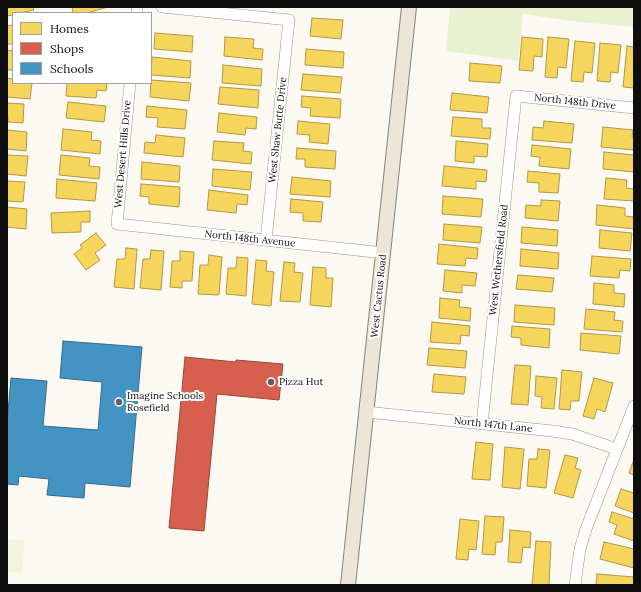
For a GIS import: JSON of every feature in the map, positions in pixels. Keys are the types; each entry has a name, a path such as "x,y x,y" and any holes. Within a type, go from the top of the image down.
{"main road":[{"name":"West Cactus Road","path":"348,585 409,7"}],"street":[{"name":"West Shaw Butte Drive","path":"162,7 289,20 266,240"},
{"name":"West Desert Hills Drive","path":"117,224 130,84"},
{"name":"North 148th Drive","path":"516,96 634,108"},
{"name":"West Wethersfield Road","path":"482,424 516,96"},
{"name":"North 148th Avenue","path":"117,224 384,253"},
{"path":"575,585 580,549 586,529 634,406"},
{"name":"North 147th Lane","path":"366,412 572,434 617,449"}],"green space":[{"path":"450,7 634,7 634,27 580,22 523,14 518,61 446,51"},
{"path":"7,539 25,540 22,573 7,572"}],"building: Homes":[{"path":"7,7 33,7 34,10 25,12 12,12 12,15 7,16"},
{"path":"72,7 108,7 90,12 73,12"},
{"path":"312,18 343,20 341,39 310,36"},
{"path":"12,25 12,44 7,44 7,26"},
{"path":"155,33 193,36 192,52 154,49"},
{"path":"225,37 254,39 253,48 263,49 262,60 224,56"},
{"path":"522,37 543,39 542,57 534,56 533,71 519,70"},
{"path":"548,37 569,39 566,68 558,67 557,78 545,77"},
{"path":"575,41 595,43 592,73 584,72 583,82 571,81"},
{"path":"600,43 621,45 618,73 611,72 610,82 597,81"},
{"path":"627,46 634,47 634,88 623,87"},
{"path":"306,49 344,52 343,68 305,65"},
{"path":"7,50 12,51 12,70 7,70"},
{"path":"152,57 191,61 190,78 152,75"},
{"path":"470,63 502,66 500,83 469,81"},
{"path":"223,65 262,69 261,86 222,83"},
{"path":"303,74 342,77 340,93 301,90"},
{"path":"7,78 12,79 12,84 32,84 30,99 7,97"},
{"path":"152,80 191,83 189,101 150,97"},
{"path":"67,84 107,84 106,91 97,90 96,98 66,96"},
{"path":"220,87 259,90 258,108 218,104"},
{"path":"452,93 489,97 487,113 450,110"},
{"path":"302,96 341,99 340,118 310,116 311,108 301,107"},
{"path":"68,102 106,106 104,122 66,118"},
{"path":"7,103 24,104 23,123 8,122"},
{"path":"147,106 187,110 185,129 157,127 158,118 146,117"},
{"path":"219,113 257,117 256,129 246,128 245,135 217,132"},
{"path":"453,117 482,119 482,128 491,128 490,139 451,136"},
{"path":"298,121 330,124 328,144 309,142 310,135 297,134"},
{"path":"544,121 574,124 572,143 532,140 533,127 543,128"},
{"path":"603,127 633,130 632,137 634,137 634,150 601,147"},
{"path":"63,129 92,132 91,140 101,141 100,154 61,150"},
{"path":"7,130 27,132 26,151 7,149"},
{"path":"156,135 185,138 183,157 144,153 145,142 155,143"},
{"path":"214,141 244,143 243,151 252,152 251,164 212,160"},
{"path":"456,141 488,144 487,157 474,156 474,163 455,161"},
{"path":"532,145 571,149 569,169 539,166 540,157 531,156"},
{"path":"297,148 336,151 335,169 305,167 305,159 296,159"},
{"path":"604,152 634,155 634,172 603,169"},
{"path":"7,155 28,156 26,176 7,174"},
{"path":"61,155 90,158 89,166 100,167 99,179 59,175"},
{"path":"142,162 180,166 179,182 141,179"},
{"path":"444,166 487,170 486,182 476,181 476,189 442,186"},
{"path":"213,169 252,172 250,190 212,186"},
{"path":"528,171 560,174 558,193 539,192 539,183 527,182"},
{"path":"292,177 331,181 330,197 290,194"},
{"path":"606,178 627,180 626,188 634,189 634,201 604,199"},
{"path":"57,179 97,183 95,201 56,198"},
{"path":"7,181 25,182 23,202 7,201"},
{"path":"141,184 180,187 179,207 149,204 149,197 140,196"},
{"path":"209,190 248,195 247,205 237,204 236,213 207,210"},
{"path":"443,196 483,199 481,217 442,214"},
{"path":"291,199 323,202 321,222 303,221 303,213 290,212"},
{"path":"541,200 560,201 558,221 525,218 526,205 541,206"},
{"path":"597,205 625,208 625,216 634,217 634,229 596,225"},
{"path":"7,207 27,209 26,229 7,227"},
{"path":"90,211 90,222 81,222 81,232 52,233 51,213"},
{"path":"444,224 482,227 480,243 443,240"},
{"path":"522,227 558,230 557,246 521,243"},
{"path":"600,230 632,233 630,251 599,248"},
{"path":"96,233 106,245 95,253 100,260 86,270 74,254 82,248 80,245"},
{"path":"439,244 478,248 477,259 466,258 465,266 437,264"},
{"path":"126,248 137,249 134,289 114,287 117,259 125,259"},
{"path":"521,249 559,253 558,269 520,266"},
{"path":"151,250 164,251 161,290 140,288 143,259 150,259"},
{"path":"180,251 194,252 192,281 182,281 182,288 170,287 172,261 180,261"},
{"path":"209,255 222,257 219,295 198,294 200,265 208,265"},
{"path":"592,256 631,259 630,271 620,270 619,278 590,276"},
{"path":"237,257 248,258 246,296 226,294 228,268 236,268"},
{"path":"256,260 267,261 266,271 274,272 271,306 252,304"},
{"path":"284,262 295,263 294,272 303,273 300,302 280,301"},
{"path":"313,267 326,268 326,278 333,278 331,307 310,305"},
{"path":"445,270 477,273 475,286 462,285 462,293 443,291"},
{"path":"518,275 554,278 552,292 516,289"},
{"path":"594,283 614,285 614,293 625,294 624,307 593,304"},
{"path":"440,298 460,300 459,307 471,308 470,321 439,318"},
{"path":"515,305 555,308 554,325 514,322"},
{"path":"586,309 615,312 614,320 623,321 622,332 584,329"},
{"path":"432,322 470,326 469,336 461,335 460,344 430,342"},
{"path":"512,326 550,329 549,348 521,345 521,338 511,337"},
{"path":"581,333 621,336 619,354 580,350"},
{"path":"429,348 467,351 465,368 427,365"},
{"path":"515,365 531,366 528,405 511,404"},
{"path":"562,370 582,372 579,401 571,401 570,410 559,409"},
{"path":"434,374 466,377 464,394 432,392"},
{"path":"536,376 557,378 554,409 541,408 542,397 535,396"},
{"path":"594,378 613,383 605,412 597,409 594,419 583,416"},
{"path":"476,442 493,444 490,480 472,479"},
{"path":"505,447 524,449 520,489 502,487"},
{"path":"538,449 550,450 546,488 527,486 529,459 537,459"},
{"path":"565,455 578,458 575,468 581,470 573,498 554,493"},
{"path":"634,462 634,475 629,473"},
{"path":"621,489 634,493 634,513 615,506"},
{"path":"612,512 634,519 634,541 614,534 617,525 609,522"},
{"path":"485,516 504,517 502,542 496,542 495,555 482,554"},
{"path":"460,519 479,521 476,550 469,549 468,560 456,559"},
{"path":"510,530 531,532 530,548 523,547 521,563 508,562"},
{"path":"536,541 551,542 549,585 532,585"},
{"path":"604,542 634,549 634,568 600,559"},
{"path":"597,574 634,577 634,585 596,585"}],"building: Shops":[{"path":"185,357 236,362 236,360 283,364 279,400 217,394 204,531 169,528"}],"building: Schools":[{"name":"Imagine Schools Rosefield","path":"63,341 142,347 130,487 85,483 84,498 47,495 49,479 19,476 18,485 7,484 7,423 11,378 47,381 43,426 98,430 102,382 60,378"}],"place":[{"name":"Pizza Hut","path":"271,382"},
{"name":"Imagine Schools Rosefield","path":"119,402"}]}
